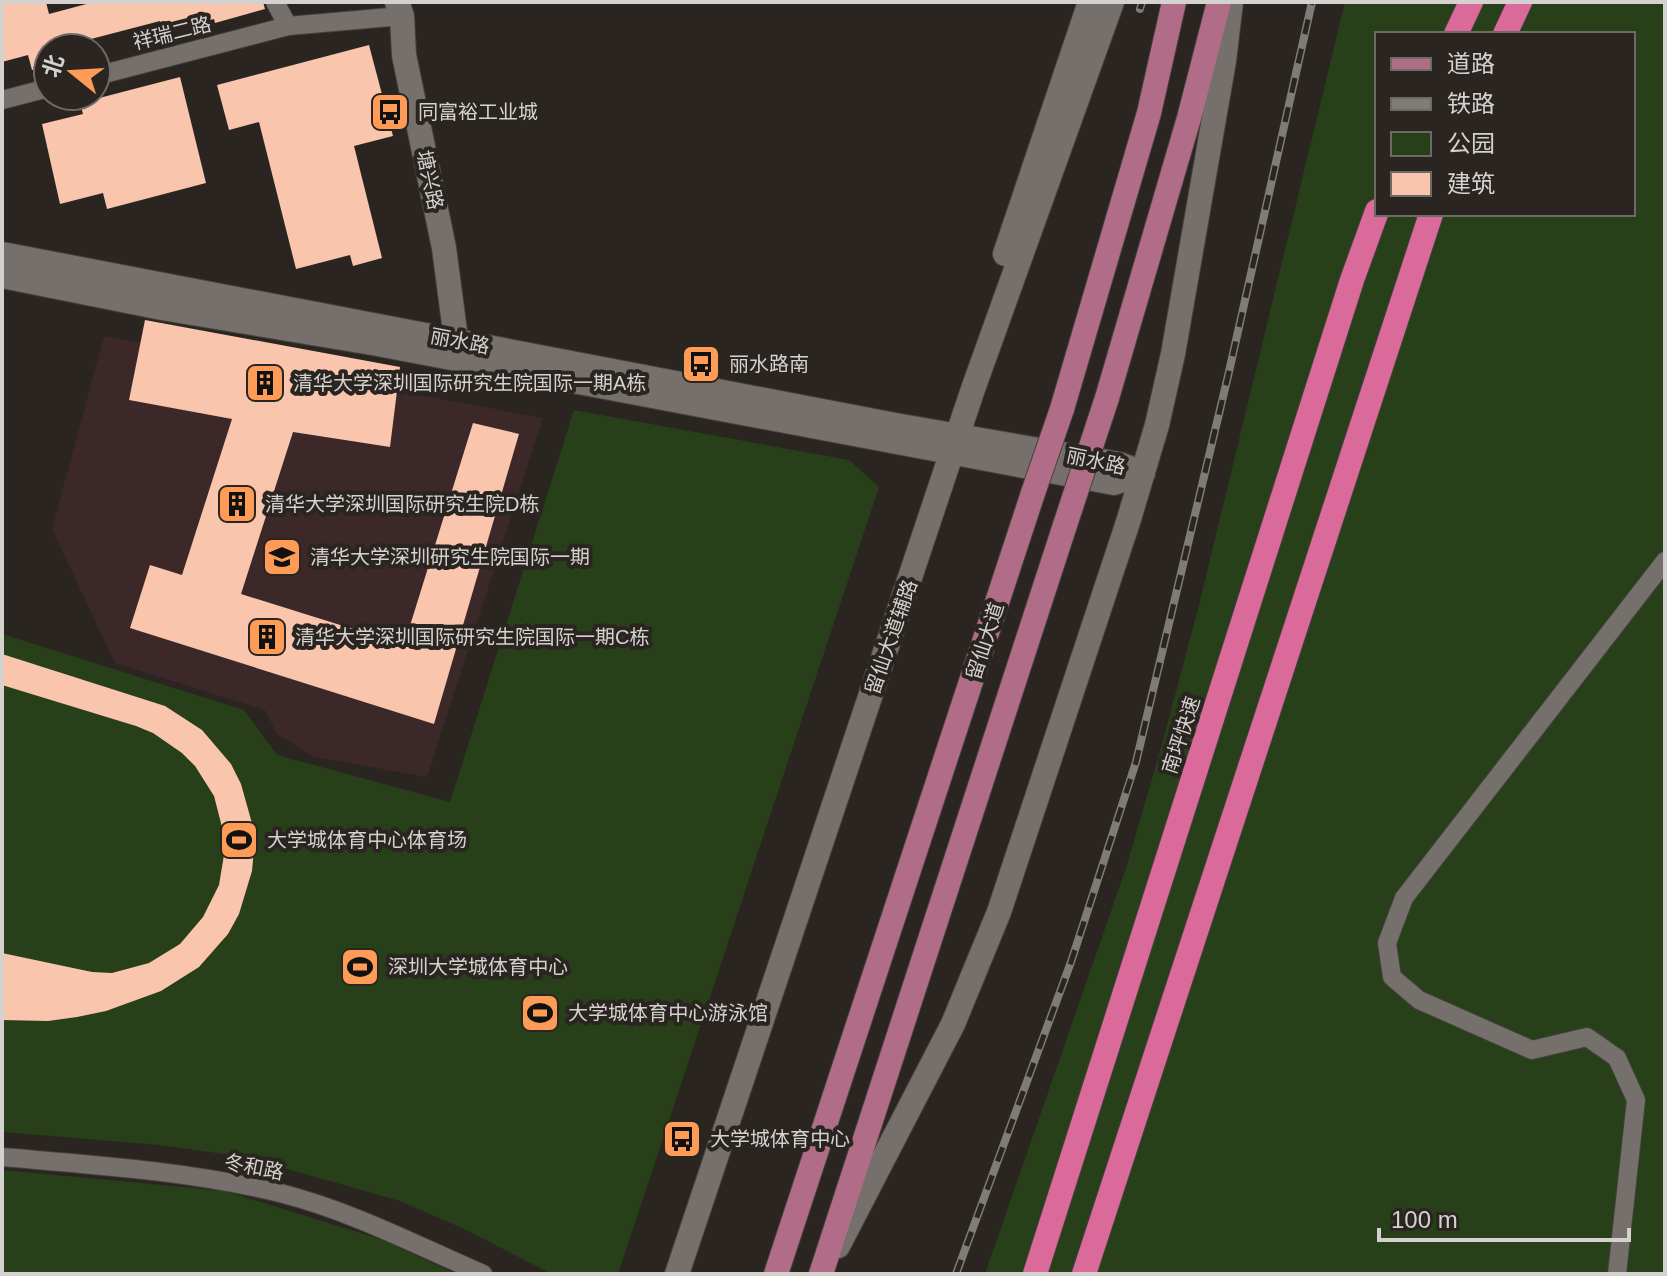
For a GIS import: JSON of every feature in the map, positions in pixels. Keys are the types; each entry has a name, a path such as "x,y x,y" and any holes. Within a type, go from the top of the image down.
{"highway":[{"path":"1457,32 1471,2"},
{"path":"1506,32 1520,2"},
{"name":"南坪快速","path":"1035,1274 1347,295 1375,216"},
{"path":"1084,1274 1430,216"}],"main road":[{"name":"留仙大道辅路","path":"677,1274 948,443 960,386 1090,2"},
{"name":"留仙大道辅路","path":"660,1274 948,443 1112,2"},
{"name":"留仙大道","path":"776,1274 1062,409 1149,113 1174,2"},
{"name":"留仙大道","path":"823,1274 1107,398 1189,118 1219,2"},
{"path":"823,1274 947,1037 978,966 999,912 1143,473 1173,354 1224,61 1231,2"},
{"name":"塘兴路","path":"400,9 404,55 444,248 458,350"},
{"name":"丽水路","path":"2,254 458,350 948,443 1114,483 1143,473"},
{"name":"丽水路","path":"2,276 162,308 458,350"}],"street":[{"path":"275,2 288,26"},
{"name":"祥瑞二路","path":"112,72 288,26 400,9"},
{"path":"2,100 32,92"},
{"path":"1617,1274 1636,1100 1617,1058 1587,1037 1532,1050 1419,1000 1392,977 1387,943 1404,898 1665,561"},
{"name":"冬和路","path":"2,1157 175,1174 280,1193 359,1218 483,1274"}],"shaded area":[{"name":"清华大学深圳研究生院国际一期","path":"104,336 543,418 427,777 314,757 277,734 265,710 115,663 52,529"}],"green space":[{"path":"1345,2 1665,2 1665,1274 985,1274 1126,868 1198,609"},
{"name":"深圳大学城体育中心","path":"574,410 849,460 879,487 618,1274 552,1274 462,1228 400,1201 245,1157 160,1145 2,1132 2,634 244,710 277,755 450,802"},
{"path":"2,1170 225,1191 383,1240 456,1274 2,1274"}],"building":[{"path":"2,2 46,2 49,14 94,2 263,2 265,9 215,23 214,19 163,32 160,21 112,34 32,32 32,70 28,55 2,62"},
{"path":"369,45 393,136 354,146 382,258 353,266 350,255 296,269 259,122 229,130 217,85"},
{"path":"180,77 206,183 107,209 103,193 60,204 42,124 82,112 112,112 112,95"},
{"path":"145,320 400,367 390,447 293,432 241,594 404,645 473,423 519,434 434,724 130,628 150,565 182,575 232,419 129,400"},
{"name":"大学城体育中心体育场","path":"2,654 165,706 202,730 231,764 241,784 253,827 254,849 252,871 239,914 228,934 199,967 161,991 106,1011 77,1017 48,1021 2,1020 2,953 92,972 112,973 149,963 180,944 203,917 219,885 225,849 214,796 195,766 182,753 153,733 136,726 2,685"}],"railway":[{"path":"1140,9 1142,2"},
{"path":"956,1274 1071,962 1136,762 1228,376 1312,2"}],"place":[{"name":"同富裕工业城","path":"390,112"},
{"name":"丽水路南","path":"701,364"},
{"name":"清华大学深圳国际研究生院国际一期A栋","path":"265,383"},
{"name":"清华大学深圳国际研究生院D栋","path":"237,504"},
{"name":"清华大学深圳研究生院国际一期","path":"282,557"},
{"name":"清华大学深圳国际研究生院国际一期C栋","path":"267,637"},
{"name":"大学城体育中心体育场","path":"239,840"},
{"name":"深圳大学城体育中心","path":"360,967"},
{"name":"大学城体育中心游泳馆","path":"540,1013"},
{"name":"大学城体育中心","path":"682,1139"}]}
